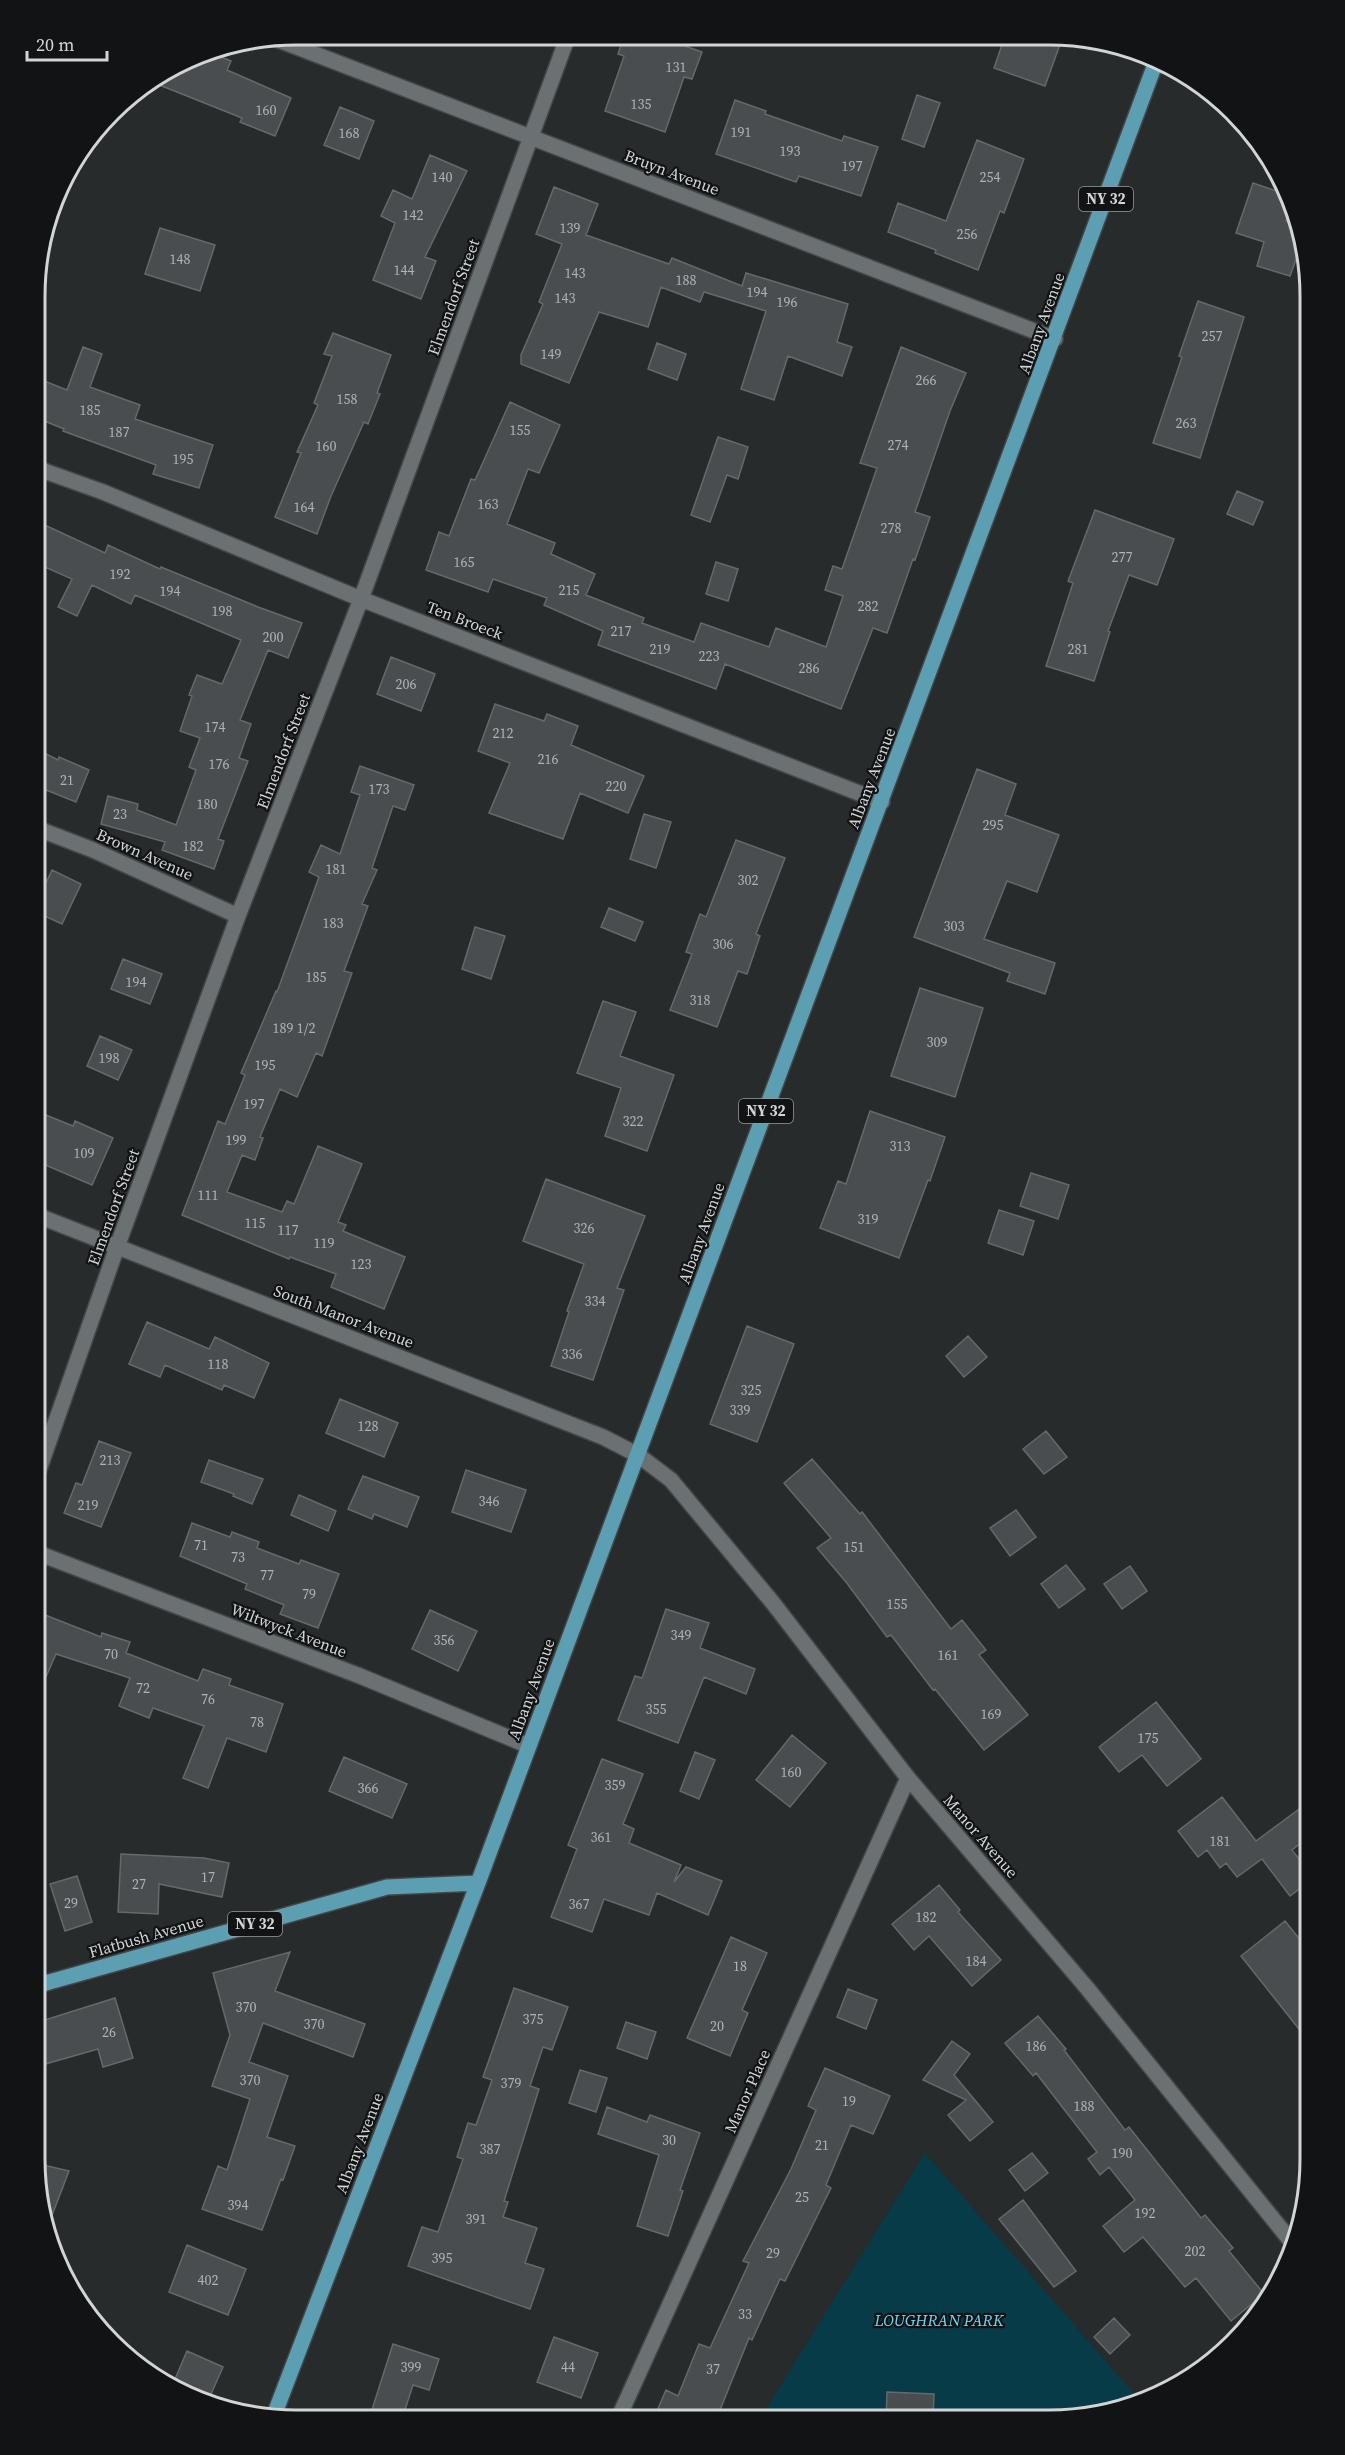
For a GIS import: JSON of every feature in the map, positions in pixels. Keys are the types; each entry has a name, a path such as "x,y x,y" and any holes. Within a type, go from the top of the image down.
{"main road":[{"name":"Albany Avenue","path":"277,2409 478,1883 1055,339 1154,68"},
{"name":"Flatbush Avenue","path":"45,1983 387,1887 478,1883"}],"street":[{"name":"Bruyn Avenue","path":"292,45 1055,339"},
{"name":"Elmendorf Street","path":"45,1452 117,1247 238,916 361,599 565,45"},
{"name":"Ten Broeck","path":"45,471 103,492 361,599 882,802"},
{"name":"Brown Avenue","path":"45,831 93,850 238,916"},
{"name":"South Manor Avenue","path":"45,1219 603,1437 638,1455"},
{"name":"Manor Avenue","path":"638,1455 671,1480 774,1604 908,1778 1087,1988 1288,2237"},
{"name":"Wiltwyck Avenue","path":"45,1556 360,1676 529,1746"},
{"name":"Manor Place","path":"622,2410 908,1778"}],"green space":[{"name":"LOUGHRAN PARK","path":"925,2153 1135,2395 1082,2408 1049,2410 765,2410"}],"building":[{"path":"621,45 682,45 702,52 692,79 684,77 665,132 605,111 624,56 618,54"},
{"path":"1002,45 1060,46 1045,86 994,68"},
{"path":"220,57 231,61 227,70 291,98 275,136 240,122 242,118 160,85 185,71"},
{"path":"917,95 940,103 924,147 902,139"},
{"path":"735,100 766,111 765,114 842,141 844,136 878,147 861,196 799,176 796,182 716,154"},
{"path":"340,107 374,121 359,159 324,145"},
{"path":"977,140 1024,159 1004,213 1000,211 978,270 935,253 936,250 888,232 898,203 946,221"},
{"path":"430,155 467,171 425,257 436,261 421,299 373,280 395,223 381,216 393,190 412,199"},
{"path":"1253,183 1277,191 1287,215 1286,221 1289,222 1297,257 1290,276 1257,266 1264,242 1236,233"},
{"path":"554,187 598,204 586,235 669,264 672,258 742,286 746,273 848,304 837,342 852,347 842,376 788,356 774,400 741,389 766,311 704,292 700,302 661,287 648,327 599,312 569,383 521,364 521,355 543,304 539,302 562,244 536,234"},
{"path":"160,228 215,245 200,291 145,274"},
{"path":"1198,301 1244,317 1200,458 1153,443"},
{"path":"333,333 391,355 377,393 380,394 368,424 364,422 317,534 275,517 301,453 297,452 318,405 314,403 332,356 324,354"},
{"path":"657,343 686,354 677,380 648,369"},
{"path":"83,347 102,354 90,387 140,405 135,419 213,445 199,488 153,474 156,465 63,431 64,429 45,421 45,381 67,390"},
{"path":"901,347 966,373 950,411 915,512 930,517 915,560 913,559 887,633 873,628 841,709 725,664 716,689 598,645 603,631 544,605 547,598 493,579 488,592 426,570 439,532 449,536 471,479 475,480 510,402 560,425 539,473 528,469 507,524 555,543 551,554 595,574 586,595 644,618 642,623 694,642 701,623 769,647 776,628 826,647 843,596 825,590 833,566 842,569 877,468 860,463"},
{"path":"718,437 748,447 738,479 727,475 710,522 691,515"},
{"path":"1237,491 1263,502 1253,525 1227,514"},
{"path":"1095,510 1174,539 1157,585 1129,575 1108,631 1110,632 1094,681 1046,666 1073,583 1068,581"},
{"path":"45,525 105,553 108,545 160,569 161,567 302,623 288,658 268,650 240,720 251,724 239,758 248,761 218,839 224,841 214,869 162,850 165,842 101,824 108,796 138,804 137,810 176,825 196,770 189,767 200,738 180,731 192,696 189,695 197,675 222,684 241,640 135,595 131,604 92,585 77,616 58,607 72,579 45,567"},
{"path":"716,562 738,569 728,601 706,594"},
{"path":"391,657 435,674 421,711 377,694"},
{"path":"495,704 544,721 547,714 578,726 571,745 644,776 628,813 580,793 563,839 489,813 510,763 478,751"},
{"path":"45,754 89,770 76,802 45,790"},
{"path":"360,766 414,785 405,810 393,806 372,868 377,870 362,904 368,906 344,971 352,973 322,1056 316,1053 297,1097 280,1089 260,1137 263,1138 255,1160 242,1155 227,1192 282,1212 287,1201 294,1204 318,1146 362,1164 338,1222 346,1225 343,1231 405,1257 384,1309 331,1287 336,1274 290,1257 289,1259 182,1215 218,1121 225,1124 245,1075 241,1073 277,992 319,877 309,872 321,845 340,854 360,795 351,792"},
{"path":"977,769 1016,784 1005,815 1059,835 1037,892 1007,881 984,939 1055,963 1045,994 1007,981 1010,973 914,937"},
{"path":"644,814 671,822 656,868 630,859"},
{"path":"736,840 785,858 756,934 760,936 747,974 738,971 717,1027 670,1010 692,954 686,952 700,914 706,917"},
{"path":"52,870 81,884 62,924 45,916 45,885"},
{"path":"609,908 643,922 635,941 601,927"},
{"path":"475,927 505,936 491,979 462,969"},
{"path":"123,959 162,974 150,1004 111,989"},
{"path":"920,988 983,1008 955,1097 891,1076"},
{"path":"603,1001 636,1012 620,1056 674,1075 647,1151 605,1136 621,1088 577,1073"},
{"path":"100,1036 132,1050 118,1080 87,1066"},
{"path":"870,1111 945,1137 899,1258 820,1228 838,1181 846,1184"},
{"path":"45,1115 73,1126 75,1121 113,1138 92,1185 45,1165"},
{"path":"1031,1173 1069,1185 1058,1219 1020,1206"},
{"path":"546,1179 645,1216 617,1288 624,1290 593,1380 551,1366 584,1264 523,1241"},
{"path":"999,1210 1034,1221 1023,1255 988,1243"},
{"path":"147,1322 209,1349 215,1337 269,1363 254,1398 224,1385 222,1390 165,1365 160,1377 129,1364"},
{"path":"747,1326 794,1344 757,1442 710,1424"},
{"path":"968,1336 987,1357 964,1377 946,1356"},
{"path":"340,1399 398,1423 384,1457 326,1433"},
{"path":"1046,1431 1067,1457 1044,1474 1023,1449"},
{"path":"99,1441 131,1453 101,1527 64,1513 76,1483 82,1485"},
{"path":"812,1459 860,1514 862,1512 951,1629 962,1620 986,1650 979,1655 1028,1715 984,1750 935,1689 933,1690 891,1635 887,1637 817,1548 831,1538 784,1483"},
{"path":"209,1460 263,1479 252,1504 233,1496 234,1494 201,1482"},
{"path":"466,1470 526,1490 511,1532 452,1512"},
{"path":"363,1476 419,1497 407,1527 374,1514 372,1519 348,1509"},
{"path":"299,1495 336,1511 328,1531 291,1515"},
{"path":"1016,1510 1036,1537 1010,1556 990,1528"},
{"path":"192,1523 230,1537 232,1532 259,1542 257,1548 299,1564 301,1560 339,1574 318,1628 280,1614 284,1605 245,1589 247,1584 180,1556"},
{"path":"1066,1565 1085,1589 1059,1608 1041,1584"},
{"path":"1130,1566 1147,1591 1122,1609 1104,1584"},
{"path":"666,1609 709,1623 700,1648 755,1669 746,1694 704,1677 678,1743 618,1720 635,1676 642,1678"},
{"path":"430,1610 477,1631 458,1671 412,1649"},
{"path":"45,1615 101,1637 102,1633 130,1642 126,1653 198,1681 203,1669 231,1679 229,1685 283,1704 266,1752 227,1738 208,1788 183,1778 204,1726 153,1708 149,1718 119,1706 130,1678 56,1654 45,1679"},
{"path":"1156,1702 1201,1759 1167,1786 1142,1755 1119,1772 1099,1747"},
{"path":"792,1735 826,1763 790,1807 756,1780"},
{"path":"695,1752 715,1760 699,1799 680,1791"},
{"path":"344,1757 407,1784 392,1818 329,1791"},
{"path":"602,1759 643,1774 623,1824 634,1829 629,1843 681,1865 674,1882 686,1867 722,1881 708,1915 657,1893 649,1915 604,1899 592,1932 551,1917 577,1849 568,1845"},
{"path":"1222,1797 1256,1841 1300,1808 1300,1844 1292,1850 1300,1860 1300,1888 1290,1896 1262,1859 1237,1877 1226,1863 1220,1868 1207,1850 1198,1857 1178,1831"},
{"path":"121,1854 204,1858 229,1863 222,1897 159,1884 158,1914 118,1912"},
{"path":"77,1876 92,1922 65,1931 50,1884"},
{"path":"939,1885 960,1910 958,1912 1001,1960 972,1986 929,1936 914,1950 892,1924"},
{"path":"1285,1921 1300,1940 1300,2030 1241,1956"},
{"path":"731,1937 767,1953 742,2010 748,2013 730,2056 687,2038"},
{"path":"290,1952 275,1991 365,2024 353,2057 263,2023 249,2062 288,2076 267,2137 295,2146 262,2230 202,2209 218,2166 227,2170 250,2099 212,2086 230,2035 213,1973"},
{"path":"514,1988 568,2007 552,2050 543,2047 530,2086 539,2089 504,2201 508,2202 503,2217 537,2228 525,2263 544,2269 530,2309 408,2266 422,2227 438,2232 463,2159 457,2157 468,2123 476,2125 492,2080 483,2077"},
{"path":"848,1989 877,2000 866,2029 837,2017"},
{"path":"115,1998 133,2058 103,2067 98,2049 45,2064 45,2020"},
{"path":"1038,2016 1066,2049 1064,2050 1125,2130 1129,2127 1201,2218 1205,2215 1233,2248 1229,2251 1262,2292 1256,2300 1231,2321 1196,2278 1185,2287 1143,2237 1124,2252 1103,2226 1135,2200 1109,2167 1100,2175 1088,2159 1097,2152 1036,2073 1033,2076 1005,2043"},
{"path":"626,2022 656,2032 647,2059 617,2048"},
{"path":"952,2041 970,2054 954,2075 993,2122 970,2141 948,2115 966,2100 923,2080"},
{"path":"825,2068 890,2096 873,2134 851,2125 826,2185 831,2188 785,2281 780,2279 752,2340 749,2338 720,2410 657,2410 666,2390 678,2396 699,2344 710,2348 749,2263 743,2261 791,2169 816,2110 808,2106"},
{"path":"580,2070 607,2078 596,2112 569,2103"},
{"path":"607,2107 647,2122 650,2115 700,2133 680,2190 683,2191 668,2236 637,2226 659,2155 598,2134"},
{"path":"1032,2153 1048,2173 1025,2191 1009,2170"},
{"path":"45,2165 69,2171 52,2216 47,2192"},
{"path":"1023,2200 1076,2271 1054,2287 999,2219"},
{"path":"187,2245 246,2269 228,2315 169,2292"},
{"path":"1114,2318 1130,2335 1110,2354 1094,2337"},
{"path":"554,2337 598,2353 581,2398 537,2382"},
{"path":"393,2344 439,2359 429,2390 413,2385 405,2410 372,2410"},
{"path":"187,2351 223,2367 211,2395 175,2379"},
{"path":"887,2392 934,2394 933,2410 886,2410"}]}
